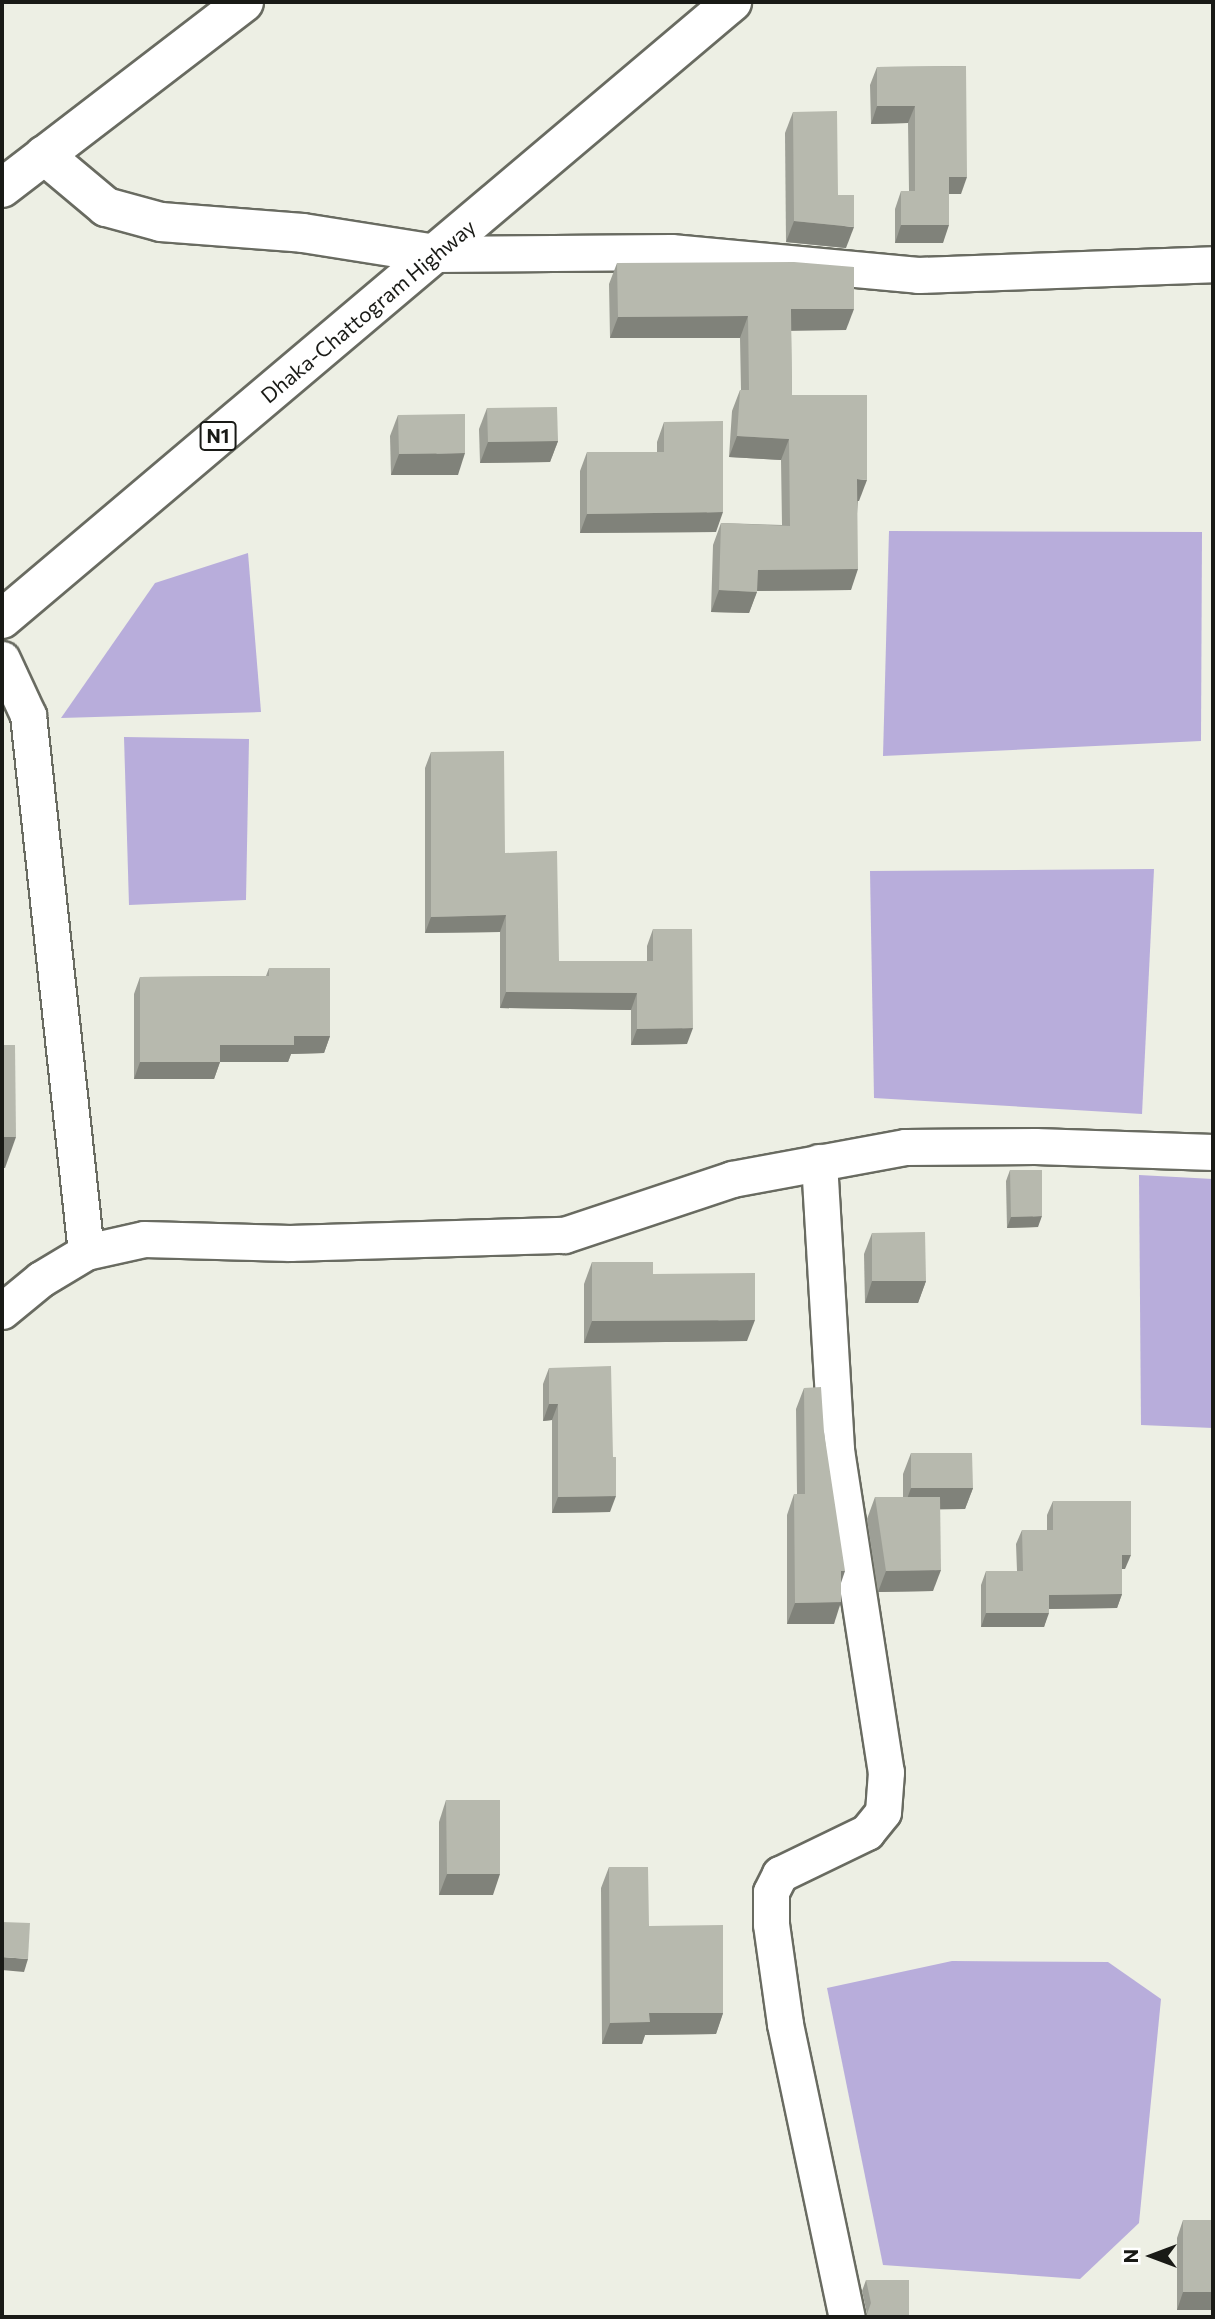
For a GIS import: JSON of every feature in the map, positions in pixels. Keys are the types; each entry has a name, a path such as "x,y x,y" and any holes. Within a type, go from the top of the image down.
{"highway":[{"path":"2,188 244,2"},
{"name":"Dhaka-Chattogram Highway","path":"2,619 732,2"},
{"path":"44,155 106,207 161,222 303,233 435,254"}],"street":[{"path":"435,254 671,252 918,275 1213,264"},
{"path":"2,659 28,715 86,1252"},
{"path":"2,1311 41,1279 86,1252 144,1239 290,1243 564,1235 733,1179 905,1147 1035,1146 1213,1152"},
{"path":"819,1162 836,1450 886,1772 883,1812 867,1832 780,1874 771,1892 771,1924 785,2024 847,2317"}],"shaded area":[{"path":"889,531 1202,532 1201,741 883,756"},
{"path":"248,553 261,712 61,718 155,583"},
{"path":"124,737 249,739 246,900 129,905"},
{"path":"1154,869 1142,1114 874,1098 870,871"},
{"path":"1139,1175 1213,1179 1213,1428 1141,1425"},
{"path":"952,1961 1108,1962 1161,1999 1139,2223 1080,2279 883,2265 827,1988"}],"building":[{"path":"966,66 967,177 949,177 949,225 901,225 901,191 915,191 915,106 877,106 877,67"},
{"path":"837,111 838,195 854,195 854,227 794,221 793,112"},
{"path":"794,262 854,267 854,309 791,309 792,395 867,395 867,480 857,479 858,569 758,570 757,592 719,590 721,523 790,526 789,439 737,436 740,390 749,390 748,316 618,317 617,263"},
{"path":"557,407 558,441 488,442 487,408"},
{"path":"465,414 465,453 399,454 398,415"},
{"path":"723,421 723,512 587,514 587,452 664,452 664,422"},
{"path":"504,751 505,853 557,851 559,961 653,961 653,929 692,929 693,1028 637,1029 637,993 506,992 506,915 431,917 431,752"},
{"path":"269,968 330,968 330,1036 294,1036 294,1045 220,1045 220,1062 140,1062 140,977 269,976"},
{"path":"2,1045 15,1045 16,1137 2,1137"},
{"path":"1010,1170 1042,1170 1042,1216 1011,1217"},
{"path":"925,1232 926,1281 872,1281 872,1233"},
{"path":"592,1262 653,1262 653,1274 755,1273 755,1320 592,1321"},
{"path":"611,1366 616,1496 558,1497 558,1404 549,1404 549,1368"},
{"path":"821,1387 824,1432 845,1571 841,1571 841,1602 795,1603 794,1494 805,1494 804,1388"},
{"path":"911,1453 972,1453 973,1488 911,1488"},
{"path":"875,1497 940,1497 941,1570 886,1571"},
{"path":"1053,1501 1131,1501 1131,1555 1122,1555 1122,1594 1049,1595 1049,1613 986,1613 986,1571 1023,1571 1022,1530 1053,1530"},
{"path":"446,1800 500,1800 500,1874 447,1874"},
{"path":"609,1867 648,1867 649,1926 723,1925 723,2013 649,2013 650,2022 610,2023"},
{"path":"2,1922 30,1923 28,1959 2,1957"},
{"path":"1183,2220 1213,2220 1213,2292 1183,2292"},
{"path":"866,2280 909,2280 909,2317 866,2317 871,2303"}]}
